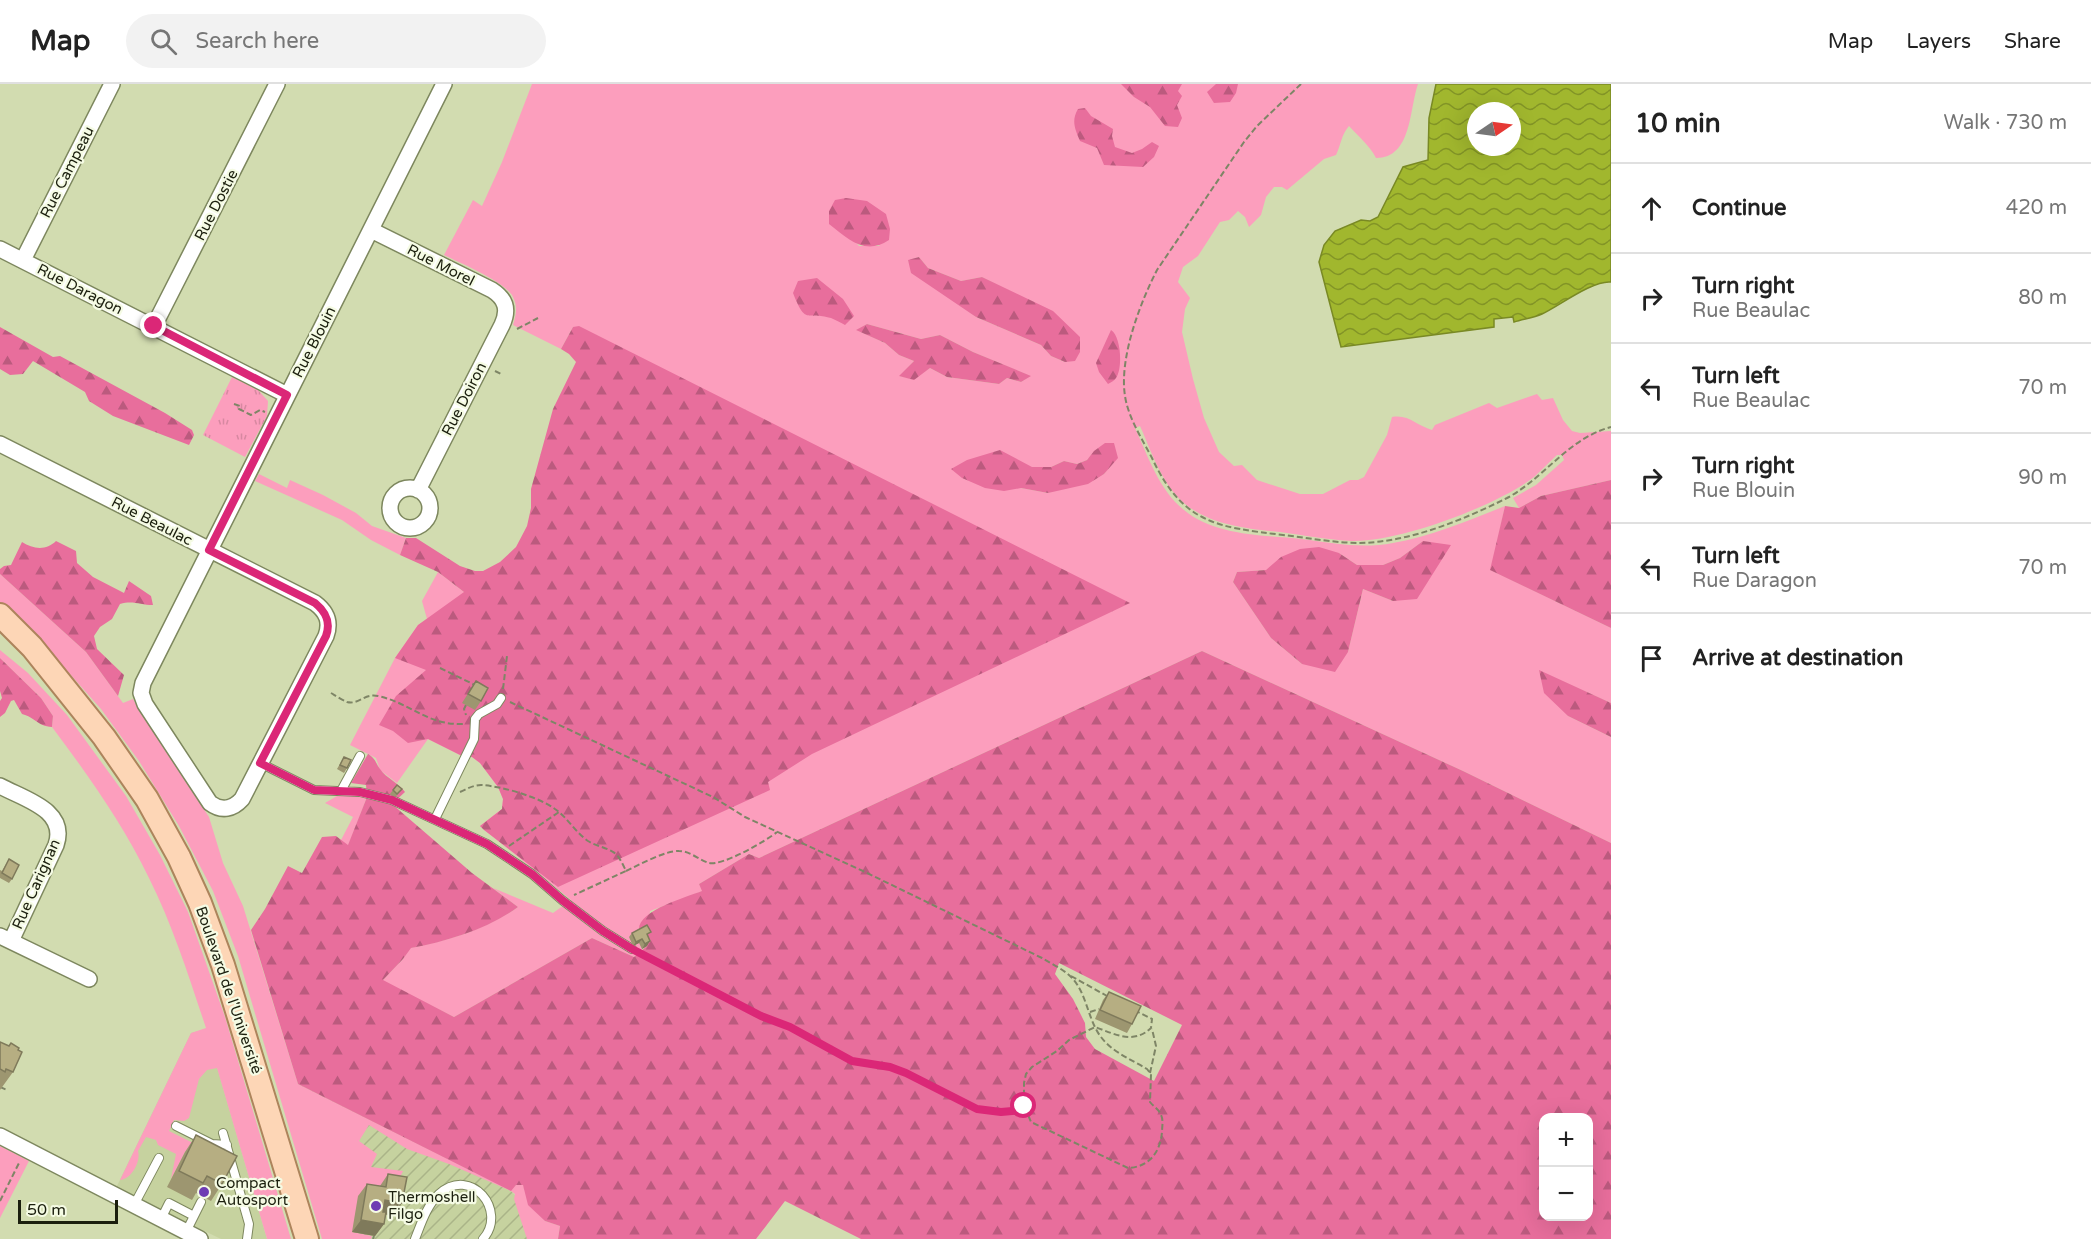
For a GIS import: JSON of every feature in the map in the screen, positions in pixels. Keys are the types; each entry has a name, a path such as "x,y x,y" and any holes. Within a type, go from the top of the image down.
{"main road":[{"name":"Boulevard de l'Université","path":"0,615 32,647 104,737 147,799 178,857 200,903 242,1021 307,1239"},
{"name":"Boulevard de l'Université","path":"0,633 73,699"}],"street":[{"name":"Rue Campeau","path":"23,260 112,84"},
{"name":"Rue Dostie","path":"154,326 277,84"},
{"name":"Rue Blouin","path":"227,809 216,808 210,803 145,704 141,693 143,683 444,84"},
{"name":"Rue Morel","path":"371,230 492,290 499,295 506,306"},
{"name":"Rue Daragon","path":"0,249 287,395"},
{"name":"Rue Doiron","path":"418,490 502,325 506,306"},
{"name":"Rue Beaulac","path":"0,444 321,608 327,618 326,636 242,799 227,809"},
{"name":"Rue Carignan","path":"0,786 49,812 57,822 59,833 56,845 5,938"},
{"path":"5,938 89,979"},
{"path":"0,1136 195,1237"}],"lane":[{"path":"435,819 474,739 474,724 479,714 497,704 501,698"},
{"path":"340,791 360,756"},
{"path":"260,763 310,789 360,792 384,798 435,819 501,852 603,931 632,949"},
{"path":"176,1126 212,1144 226,1145"},
{"path":"223,1133 249,1224 247,1239"},
{"path":"220,1159 230,1155"},
{"path":"134,1205 159,1158"},
{"path":"415,1239 431,1203 439,1193 459,1184 470,1185 479,1190 486,1200 491,1221 489,1231 483,1239"},
{"path":"195,1237 194,1216 201,1202"},
{"path":"161,1219 169,1203 177,1204 194,1216"}],"path":[{"path":"1301,84 1257,126 1244,142 1157,270 1146,292 1134,330 1125,373 1125,398 1161,479 1183,506 1207,521 1238,529 1349,543 1401,538 1462,519 1509,497 1548,469 1579,440 1611,427"},
{"path":"513,331 538,318"},
{"path":"234,404 251,415 260,410 276,418"},
{"path":"501,698 507,656"},
{"path":"440,668 713,797 745,817 1042,958 1112,998"},
{"path":"331,693 346,702 353,703 367,695 375,695 390,699 430,720 453,725 474,724"},
{"path":"444,801 472,786 481,785 531,798 553,807 587,840 617,855 626,871"},
{"path":"501,852 559,812"},
{"path":"562,900 626,871 678,851 710,863 726,860 771,837 778,831"},
{"path":"632,949 761,1016 790,1027 852,1061 890,1067 906,1073 977,1109 1001,1112 1025,1110"},
{"path":"1071,976 1076,982 1102,1039 1113,1049 1150,1072"},
{"path":"1089,1012 1099,1009"},
{"path":"1132,1009 1152,1020 1151,1028 1156,1046 1150,1072 1150,1102 1160,1113 1163,1121 1161,1141 1156,1154 1136,1167 1121,1166 1031,1122 1025,1110 1023,1083 1032,1066 1057,1051 1069,1040 1095,1027 1127,1039 1138,1036 1151,1028"},
{"path":"0,1087 7,1090"},
{"path":"0,1201 26,1149"}],"shaded area":[{"path":"206,1029 267,1239 221,1239 116,1188 191,1033"},
{"path":"298,1084 511,1191 558,1239 343,1239"}],"green space":[{"path":"532,84 1418,84 1407,131 1396,150 1388,156 1376,158 1349,126 1336,155 1324,159 1287,190 1274,187 1266,197 1261,215 1249,227 1245,217 1238,211 1229,220 1220,222 1198,256 1183,267 1178,282 1190,298 1185,309 1182,332 1204,418 1219,452 1234,466 1242,465 1257,480 1300,494 1323,494 1350,480 1364,477 1387,435 1392,417 1403,417 1432,430 1435,425 1489,403 1497,408 1537,394 1542,400 1553,398 1563,420 1572,431 1580,433 1611,431 1611,480 1541,496 1519,508 1513,498 1536,485 1564,460 1562,455 1557,455 1534,477 1517,488 1447,520 1395,536 1372,540 1334,540 1243,527 1206,517 1195,511 1170,488 1158,468 1140,426 1135,428 1155,472 1175,502 1196,519 1225,530 1347,545 1381,545 1436,532 1505,506 1491,570 1611,628 1611,703 1539,671 1568,716 1611,737 1611,843 1463,771 1202,651 759,858 749,854 699,884 703,891 650,911 647,946 634,957 592,938 454,1017 382,981 410,948 467,933 493,922 518,907 493,888 553,913 571,900 480,826 502,809 503,799 498,787 480,763 472,757 462,756 428,739 397,783 380,770 376,758 350,745 395,658 418,625 427,619 422,601 438,572 464,592 812,754 573,327 561,349 513,325 516,308 509,291 482,273 444,255 473,200 482,206 502,162","holes":["829,211 880,246 859,246","919,257 928,268 961,281 982,277 1009,291 1065,362 1051,356 1041,345 976,317 908,261","867,324 921,339 940,335 1030,376 1021,382 1007,378 999,384 947,377 930,368 913,379 900,376 914,361 899,355 885,343 857,330","1095,451 1110,466 1104,474 1048,493 1021,488 1032,467 1051,467 1064,461 1077,464 1087,460","1423,541 1393,601 1363,589 1348,652 1302,664 1271,638 1233,582 1237,572 1266,570 1339,553 1357,565 1383,565 1400,558"]},
{"path":"1121,84 1182,84 1178,91 1182,96 1177,105 1182,118 1178,127 1165,126 1150,107 1134,97"},
{"path":"1216,84 1238,84 1236,93 1230,102 1214,103 1207,92"},
{"path":"1085,108 1091,116 1113,129 1115,147 1132,153 1152,142 1159,146 1154,157 1143,167 1104,165 1097,148 1080,141 1074,125 1078,109"},
{"path":"846,198 867,201 886,214 890,229 889,240 880,245 864,246 850,240 829,224 829,211 835,200"},
{"path":"919,257 928,268 961,281 982,277 1053,311 1080,337 1080,352 1075,361 1065,362 1051,356 1041,345 976,317 911,273 908,260"},
{"path":"817,278 843,299 854,316 845,325 831,318 804,314 801,310 793,293 798,281"},
{"path":"867,324 921,339 940,335 973,352 1031,376 1021,382 1007,378 999,384 947,377 930,368 914,380 899,376 914,361 899,355 885,343 856,330"},
{"path":"579,326 1130,603 812,754 768,782 770,790 558,887 480,826 502,809 503,799 498,787 480,763 472,757 462,756 428,739 408,743 393,731 379,725 396,696 426,670 395,658 418,625 464,592 438,572 400,555 406,538 416,538 460,566 475,571 483,571 500,562 516,547 527,526 531,508 531,489 553,409 576,362 561,349 573,327"},
{"path":"0,327 53,357 60,356 165,413 192,430 194,435 189,445 113,416 89,401 85,392 33,361 23,374 10,375 0,369"},
{"path":"1111,330 1119,345 1120,367 1116,378 1108,384 1099,372 1096,363"},
{"path":"232,377 258,390 268,401 267,416 245,457 203,435"},
{"path":"1105,443 1114,443 1118,458 1104,474 1088,484 1048,493 1021,488 1004,491 985,488 962,478 951,469 967,460 1000,450 1032,467 1051,467 1064,461 1077,464 1087,460"},
{"path":"259,474 287,488 290,480 356,513 372,526 406,538 400,555 371,540 342,520 255,481"},
{"path":"1611,480 1611,628 1490,570 1505,506 1519,508 1541,496"},
{"path":"56,541 76,551 77,563 93,577 124,593 129,581 151,596 153,605 120,604 112,619 100,627 94,636 97,649 124,675 118,696 86,652 0,574 0,569 11,565 22,542 39,548"},
{"path":"1423,541 1451,545 1417,599 1393,601 1363,589 1348,652 1335,672 1302,664 1271,638 1233,582 1237,572 1266,570 1281,557 1300,549 1319,547 1339,553 1357,565 1383,565 1400,558"},
{"path":"0,574 86,652 123,703 133,699 209,817 223,863 243,906 298,1084 510,1190 516,1185 523,1185 545,1221 560,1226 558,1239 527,1239 514,1199 515,1194 511,1191 449,1164 407,1149 369,1125 359,1141 377,1154 371,1167 403,1171 394,1189 352,1232 372,1236 371,1239 322,1239 238,956 213,891 179,826 139,761 101,709 36,636 0,604"},
{"path":"0,650 28,673 67,715 126,796 160,855 188,912 225,1017 291,1239 267,1239 217,1068 207,1070 199,1079 189,1118 184,1121 174,1120 169,1131 193,1143 185,1152 171,1179 176,1154 158,1145 156,1140 146,1137 138,1151 135,1169 120,1180 191,1033 206,1028 173,933 139,858 104,800 52,727 53,716 41,698 0,658"},
{"path":"1202,651 1463,771 1611,843 1611,1239 861,1239 785,1201 756,1239 558,1239 560,1226 545,1221 528,1205 523,1185 516,1185 511,1191 298,1084 251,930 288,866 302,873 322,837 336,836 348,845 367,797 366,785 351,783 368,754 383,772 405,792 392,804 472,873 518,907 494,922 467,933 411,948 383,980 454,1017 592,938 634,957 647,946 639,929 641,922 647,916 665,905 702,891 699,884 749,854 759,858","holes":["1059,963 1182,1025 1154,1081 1095,1049 1086,1037 1085,1023 1073,999 1055,974"]},
{"path":"0,658 41,698 53,716 52,727 22,714 14,700 0,717 2,698"},
{"path":"1539,670 1611,703 1611,737 1568,716 1544,693"},
{"path":"337,796 367,797 348,846 341,840 353,817 325,803"},
{"path":"0,1146 29,1161 0,1218"}],"water":[{"path":"1436,84 1611,84 1611,282 1604,282 1586,289 1535,317 1514,322 1513,317 1494,319 1494,327 1341,347 1319,262 1324,245 1335,231 1361,220 1370,221 1378,217 1403,167 1428,160 1429,118"}],"building":[{"path":"476,681 488,688 481,701 468,694"},
{"path":"344,757 351,760 347,768 340,765"},
{"path":"397,785 402,789 397,794 393,790"},
{"path":"9,859 19,865 12,879 2,873"},
{"path":"647,925 651,932 647,934 650,941 645,944 642,939 636,942 632,933"},
{"path":"1109,992 1141,1006 1132,1024 1100,1010"},
{"path":"0,1042 9,1046 11,1043 22,1052 13,1072 0,1069"},
{"path":"196,1135 237,1156 222,1184 207,1176 203,1183 179,1171"},
{"path":"388,1174 407,1177 402,1203 385,1200 384,1224 361,1220 367,1184 386,1187"}],"place":[{"name":"Compact Autosport","path":"204,1192"},
{"name":"Thermoshell Filgo","path":"376,1206"}],"route":[{"path":"154,326 287,395 209,550 315,603 325,612 327,618 326,636 260,763 310,789 360,792 392,800 487,844 508,856 603,931 632,949 761,1016 790,1027 852,1061 890,1067 906,1073 959,1102 977,1109 1001,1112 1025,1110 1024,1106"}]}
